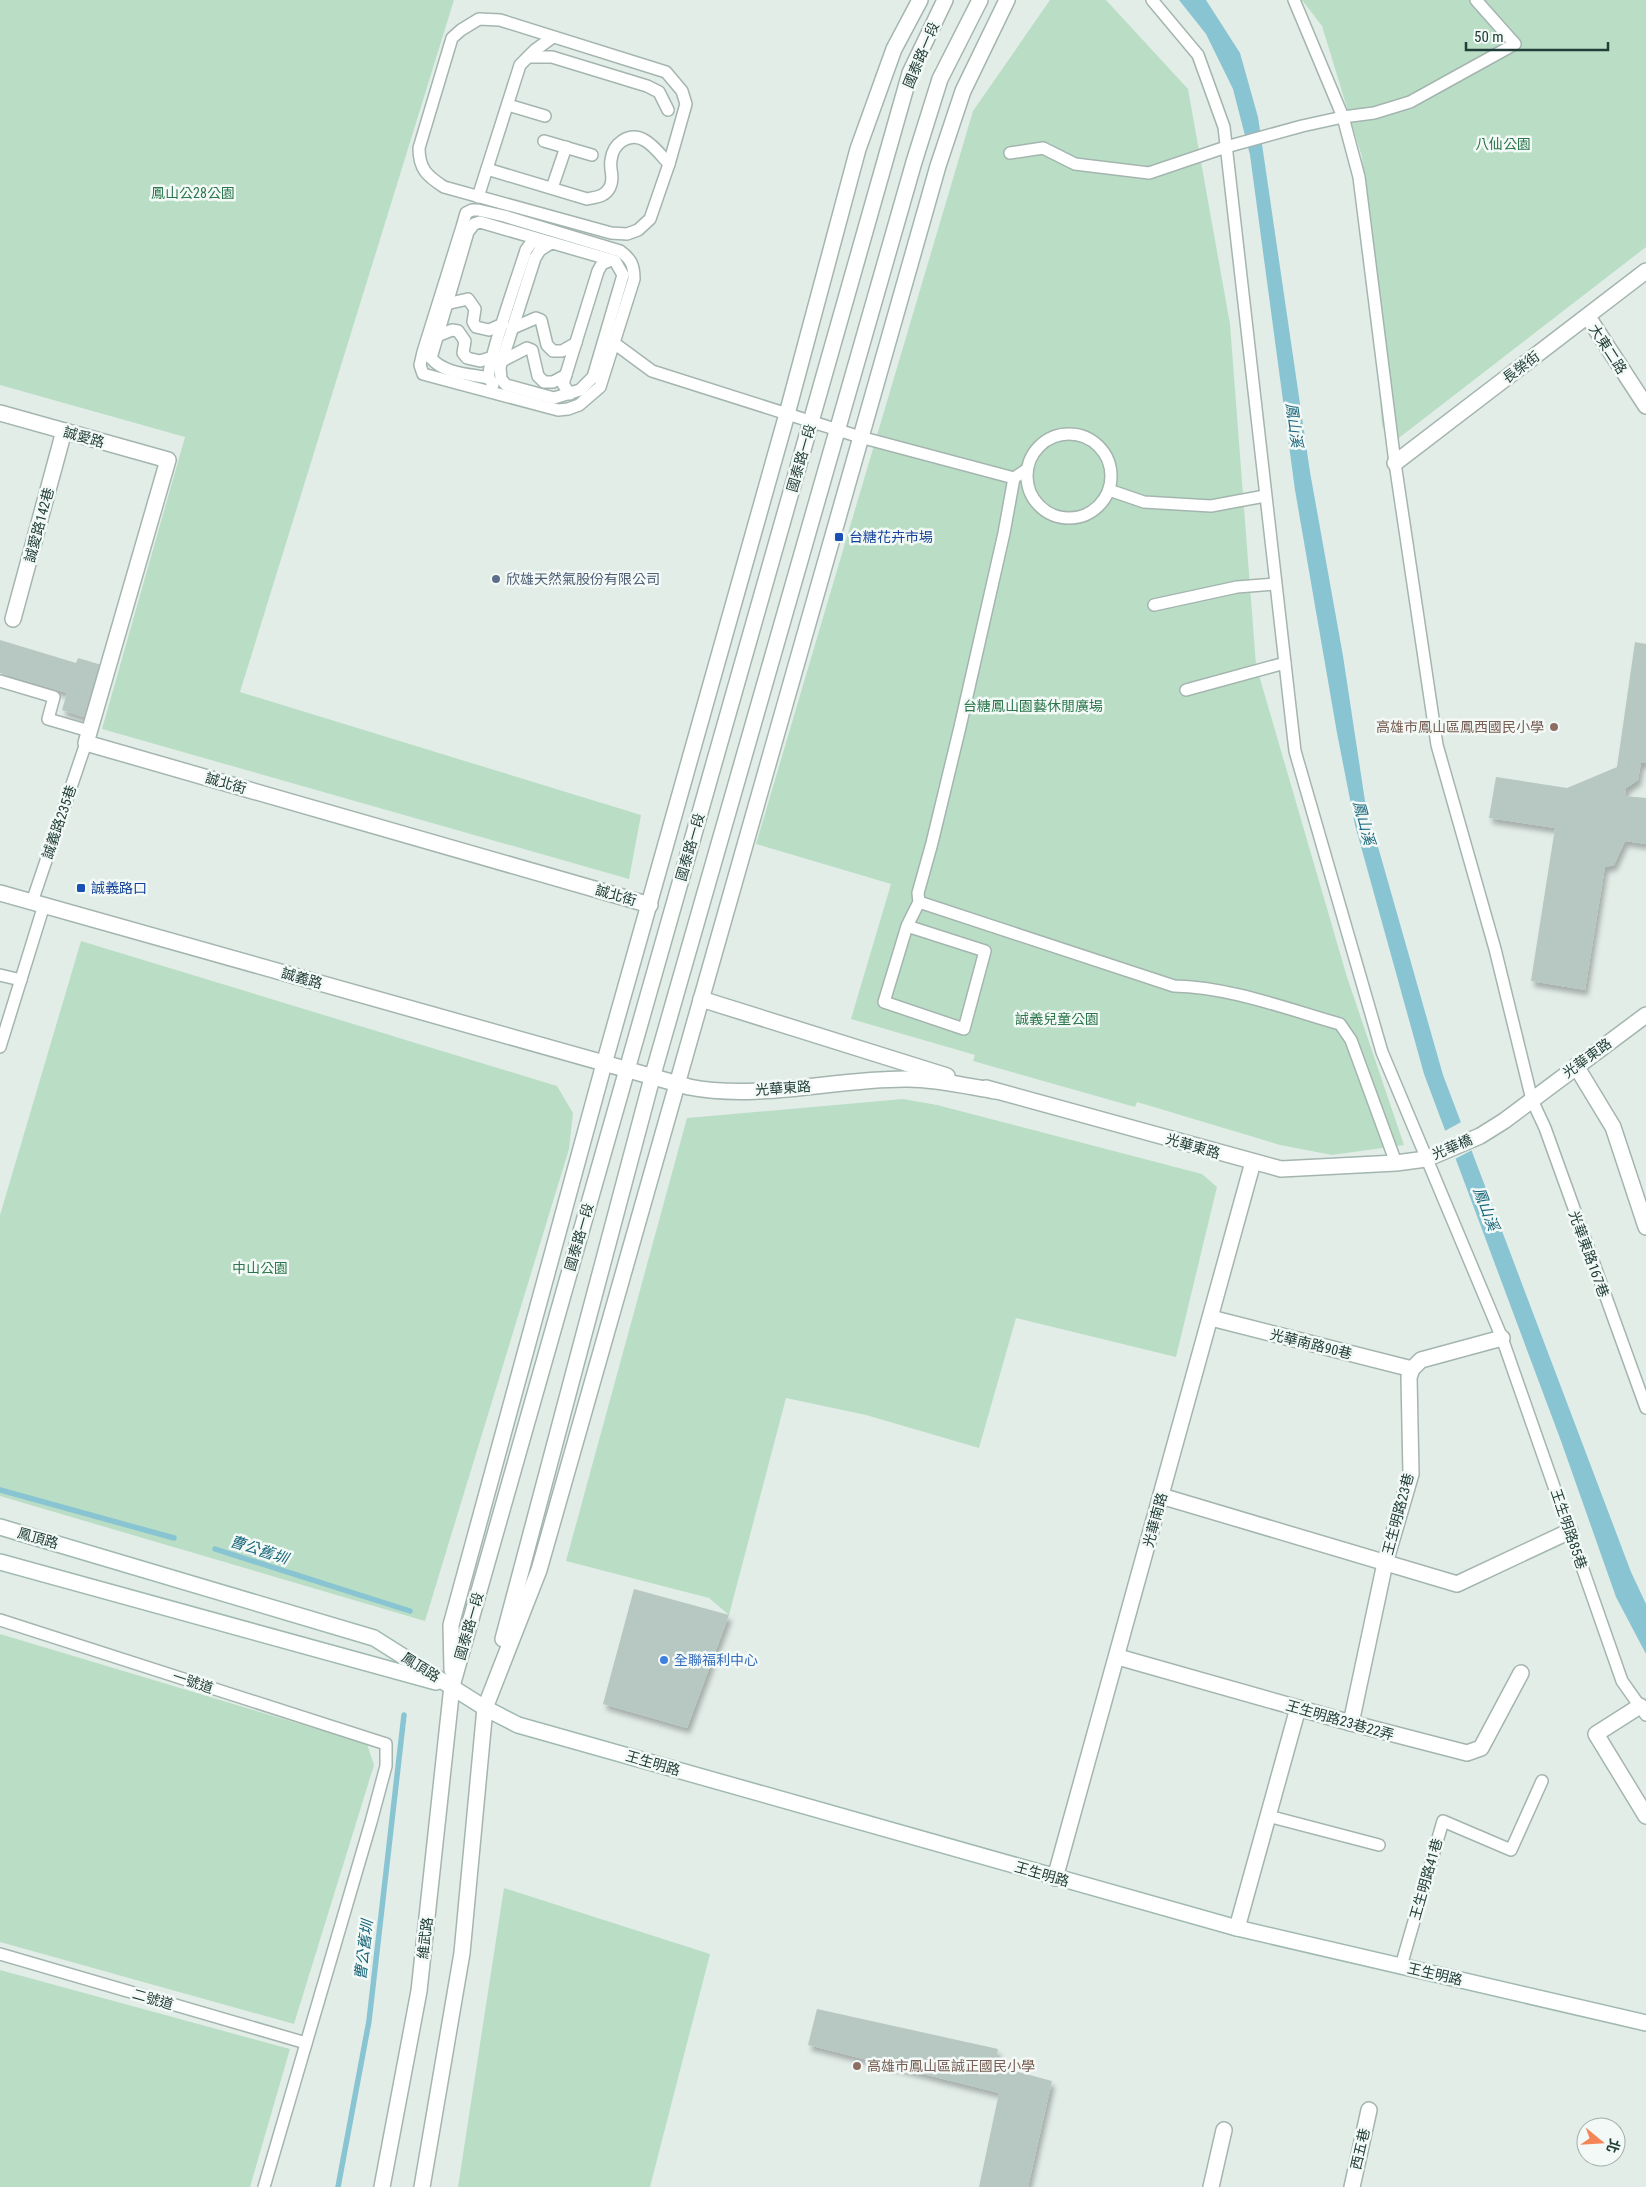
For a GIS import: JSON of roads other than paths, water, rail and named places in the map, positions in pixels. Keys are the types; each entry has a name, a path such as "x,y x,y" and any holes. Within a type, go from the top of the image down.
{"street":[{"name":"國泰路一段","path":"452,1686 451,1625 604,1064 787,414 858,149 894,49 920,0"},
{"name":"國泰路一段","path":"452,1686 910,73 945,0"},
{"name":"國泰路一段","path":"485,1708 652,1078 838,430 940,79 980,0"},
{"path":"422,2187 462,1953 485,1708 539,1570 938,166 963,92 1007,0"},
{"name":"長榮街","path":"1395,463 1646,271"},
{"name":"大東二路","path":"1588,317 1644,397"},
{"name":"誠愛路","path":"0,413 168,460 87,737"},
{"name":"誠愛路142巷","path":"13,619 64,431"},
{"name":"誠北街","path":"87,737 650,905"},
{"name":"誠義路","path":"0,893 604,1064"},
{"name":"光華東路","path":"701,999 995,1091 1048,1103 1281,1169 1396,1163"},
{"name":"光華東路","path":"1504,1121 1646,1015"},
{"name":"光華東路","path":"604,1064 698,1089 729,1090 910,1079 995,1091"},
{"path":"1576,1066 1613,1127 1646,1227"},
{"name":"光華橋","path":"1396,1163 1426,1159 1480,1136 1504,1121"},
{"name":"光華南路","path":"1055,1878 1118,1657 1253,1162"},
{"path":"620,1202 642,1207"},
{"name":"光華南路90巷","path":"1211,1318 1412,1369"},
{"path":"1412,1369 1421,1360 1502,1338"},
{"name":"王生明路23巷","path":"1351,1723 1385,1563 1411,1474 1409,1377 1412,1369"},
{"path":"1161,1496 1457,1584 1570,1531"},
{"name":"鳳頂路","path":"0,1527 374,1638 452,1686"},
{"name":"鳳頂路","path":"0,1562 452,1686"},
{"name":"王生明路23巷22弄","path":"1118,1657 1351,1723 1467,1753 1481,1748 1521,1673"},
{"name":"王生明路","path":"452,1686 485,1708 518,1725 1055,1878 1237,1928 1646,2023"},
{"name":"維武路","path":"382,2187 419,1991 452,1686"},
{"path":"1237,1928 1298,1708"},
{"path":"1643,1711 1596,1734 1646,1816"},
{"name":"西五巷","path":"1352,2187 1369,2110"},
{"path":"1211,2187 1224,2130"}],"lane":[{"name":"王生明路85巷","path":"1152,0 1198,55 1224,127 1295,751 1330,878 1382,1052 1502,1338 1622,1681 1643,1711"},
{"name":"光華東路167巷","path":"1294,0 1343,116 1359,177 1395,463 1437,745 1495,949 1532,1100 1545,1128 1646,1408"},
{"path":"1010,153 1043,148 1075,164 1149,173 1226,147 1343,116 1374,113 1410,102 1515,44 1476,0"},
{"path":"479,19 500,20 666,72 674,79 682,91 686,104 669,164 650,219 638,230 627,234 611,233 444,187 427,176 419,162 419,148 452,38 479,19"},
{"path":"478,197 520,65 552,37"},
{"path":"528,57 552,57 647,86 659,92 668,110"},
{"path":"508,105 545,116"},
{"path":"487,170 587,199 602,196 610,189 613,178 610,161 616,145 629,137 638,136 648,142 669,164"},
{"path":"544,140 592,155"},
{"path":"552,188 566,147"},
{"path":"489,378 498,359 526,250 531,243 553,238 620,251 630,258 634,269 634,279 600,387 584,402 568,409 558,410 423,374 420,366 466,213 478,210 553,238 611,260 621,268 623,275 593,377 575,392"},
{"path":"508,326 535,258 540,250 553,238 559,218"},
{"path":"499,393 489,378 446,369 436,364 431,358 435,338 468,232 474,224 480,222 539,240"},
{"path":"575,392 563,384 598,271 602,264 611,260"},
{"path":"446,304 468,299 475,309 473,322 476,327 489,330 536,318 541,320 547,345 553,351 562,351 576,343"},
{"path":"435,338 452,330 458,331 465,341 463,353 467,358 480,361 498,359 527,348 532,350 538,376 544,382 553,382 566,375"},
{"path":"614,343 652,371 860,437 1014,478"},
{"path":"498,359 501,379 506,385 554,398 584,402"},
{"path":"554,398 600,387"},
{"path":"1065,433 1079,434 1092,440 1106,456 1111,476 1109,490 1102,502 1091,512 1079,518 1058,517 1040,508 1031,497 1027,484 1026,470 1031,456 1039,445 1051,437 1065,433"},
{"path":"907,926 985,950 964,1029 884,1002 907,926 919,902 918,892 932,844 960,727 1004,533 1014,478 1026,470"},
{"path":"1109,490 1144,502 1211,506 1265,496"},
{"path":"1154,605 1237,587 1276,584"},
{"path":"1186,690 1284,663"},
{"path":"0,681 54,697 48,719 87,737"},
{"name":"誠義路235巷","path":"0,1047 21,980 38,904 87,737"},
{"path":"919,902 1174,986 1195,987 1245,998 1340,1024 1351,1040 1396,1163"},
{"path":"0,975 21,980"},
{"name":"一號道","path":"0,1620 386,1744 386,1766 306,2043"},
{"name":"王生明路41巷","path":"1401,1966 1443,1821 1511,1850 1542,1781"},
{"path":"1268,1816 1380,1845"},
{"name":"二號道","path":"0,1954 306,2043"},
{"path":"264,2187 306,2043"}],"water":[{"name":"鳳山溪","path":"1179,0 1206,0 1240,53 1258,117 1310,472 1343,656 1365,801 1443,1075 1631,1572 1646,1604 1646,1654 1616,1597 1561,1441 1424,1074 1355,825 1337,733 1295,490 1250,155 1233,89 1206,34"}],"waterway":[{"name":"曹公舊圳","path":"0,1490 174,1538"},
{"name":"曹公舊圳","path":"215,1549 410,1611"},
{"name":"曹公舊圳","path":"338,2187 369,2021 404,1715"}],"place":[{"name":"台糖花卉市場","path":"839,537"},
{"name":"欣雄天然氣股份有限公司","path":"496,579"},
{"name":"高雄市鳳山區鳳西國民小學","path":"1554,727"},
{"name":"誠義路口","path":"81,888"},
{"name":"全聯福利中心","path":"664,1660"},
{"name":"高雄市鳳山區誠正國民小學","path":"857,2066"}],"park label":[{"name":"八仙公園","path":"1503,144"},
{"name":"鳳山公28公園","path":"193,193"},
{"name":"台糖鳳山園藝休閒廣場","path":"1033,706"},
{"name":"誠義兒童公園","path":"1057,1019"},
{"name":"中山公園","path":"260,1268"}]}
